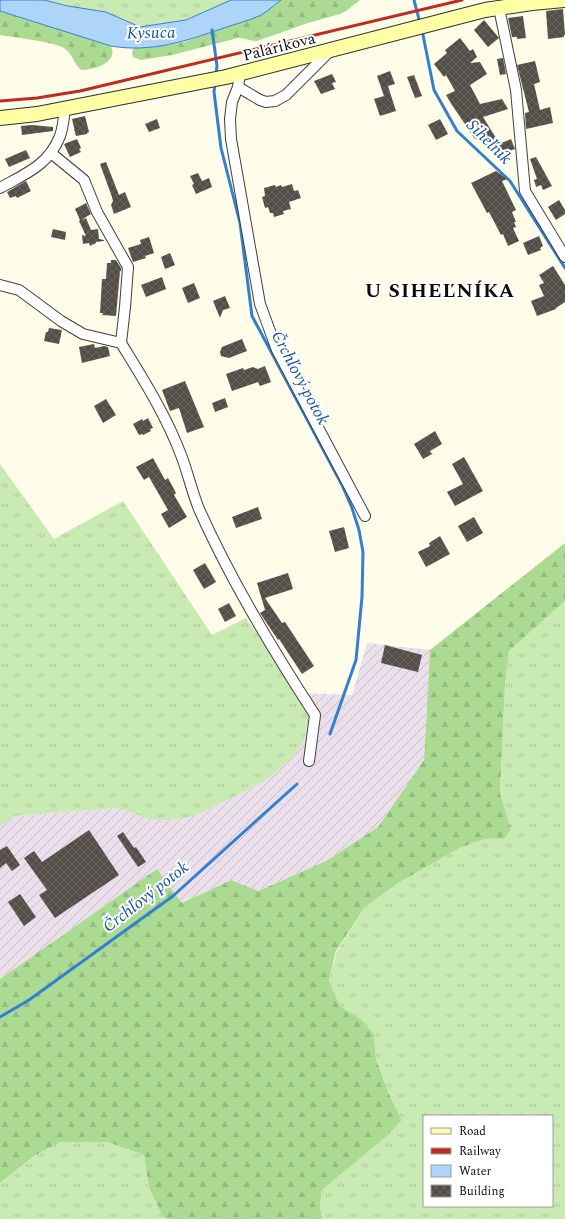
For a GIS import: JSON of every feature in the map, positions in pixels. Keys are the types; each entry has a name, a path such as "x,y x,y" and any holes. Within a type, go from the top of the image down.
{"main road":[{"name":"Palárikova","path":"0,118 17,117 226,77 239,80 330,51 416,28 499,8 564,0"}],"street":[{"path":"499,8 516,90 525,191 565,257"},
{"path":"330,51 286,95 275,101 266,102 260,100 239,80 232,102 230,119 231,139 260,304 276,350 365,516"},
{"path":"0,188 46,160 60,136 65,108"},
{"path":"51,153 84,180 97,212 128,267 121,343 157,401 181,454 199,508 233,579 283,667 315,715 309,761"},
{"path":"0,285 19,290 61,321 83,334 121,343"}],"shaded area":[{"path":"367,643 430,650 424,760 378,827 326,861 257,891 231,880 182,903 157,869 0,979 0,826 15,816 117,808 149,819 201,813 254,787 272,776 294,755 300,693 352,695"}],"green space":[{"path":"44,0 231,0 186,20 140,27 106,12 68,6"},
{"path":"281,0 360,0 340,14 308,23 257,41 238,38 172,55 141,60 133,57 133,49 137,47 162,46 184,42 259,16"},
{"path":"0,11 111,46 111,57 108,61 98,67 81,70 64,48 33,40 0,35"},
{"path":"0,464 54,539 123,501 212,635 246,618 300,693 310,711 303,743 294,755 272,776 254,787 201,813 185,818 165,820 149,819 117,808 15,816 0,826"},
{"path":"565,543 565,601 509,651 505,685 500,793 511,829 504,839 494,838 481,840 460,848 400,882 365,907 336,951 329,980 340,1006 362,1020 374,1034 376,1059 389,1094 402,1120 387,1136 322,1190 320,1205 322,1219 167,1219 163,1217 149,1188 144,1155 107,1142 61,1142 34,1156 0,1183 0,979 157,869 182,903 231,880 258,891 326,861 378,827 424,760 430,650"},
{"path":"565,601 565,1219 322,1219 320,1205 322,1190 387,1136 402,1120 389,1094 376,1059 374,1034 362,1020 340,1006 329,980 337,951 365,907 400,882 460,848 481,840 494,838 511,829 500,793 505,685 509,651"},
{"path":"61,1142 107,1142 144,1155 149,1188 163,1217 167,1219 0,1219 0,1183 34,1156"}],"water":[{"name":"Kysuca","path":"0,0 44,0 68,6 106,12 140,27 186,20 231,0 281,0 262,15 196,37 154,47 126,48 111,46 0,11"}],"building":[{"path":"563,9 564,37 548,39 546,11"},
{"path":"523,16 526,38 517,39 517,37 512,37 508,18"},
{"path":"484,20 499,38 488,47 474,30"},
{"path":"460,38 470,51 473,49 477,57 470,63 480,62 487,74 470,85 480,104 502,99 508,109 483,117 496,138 485,145 479,137 475,139 452,105 446,95 455,91 446,75 444,77 434,64 447,53 445,50"},
{"path":"503,58 506,74 500,75 497,59"},
{"path":"535,61 540,82 534,84 540,110 550,107 553,123 526,129 525,113 529,112 517,65"},
{"path":"390,71 395,84 388,86 396,111 380,116 374,99 384,96 377,76"},
{"path":"332,74 336,82 332,83 335,89 321,94 314,81"},
{"path":"414,75 422,96 415,98 407,77"},
{"path":"85,116 89,132 87,134 76,136 72,119"},
{"path":"157,119 160,128 149,132 145,124"},
{"path":"440,119 448,134 436,140 428,125"},
{"path":"32,125 53,127 53,131 22,135 21,126"},
{"path":"77,139 81,152 70,157 64,144"},
{"path":"511,139 515,149 502,153 499,144"},
{"path":"26,150 30,158 9,167 5,159"},
{"path":"536,157 552,186 543,190 541,185 536,187 534,180 537,179 530,159"},
{"path":"106,162 119,195 125,192 131,207 114,214 111,205 113,201 112,197 100,164"},
{"path":"496,171 507,179 502,181 516,210 512,212 516,222 514,222 516,227 513,228 519,241 508,246 503,234 501,235 489,212 487,213 471,183"},
{"path":"198,173 202,181 209,178 212,187 196,194 192,185 194,184 190,176"},
{"path":"26,181 31,191 17,198 16,196 10,198 7,192"},
{"path":"292,184 294,191 298,190 301,198 289,202 291,209 283,211 284,214 274,217 273,213 270,213 268,207 265,208 262,197 265,196 264,188 275,185 276,187 281,185 282,187"},
{"path":"559,200 565,210 565,214 556,220 548,207"},
{"path":"86,203 91,214 81,220 86,218 91,230 98,229 99,239 104,240 96,242 90,246 89,243 83,244 82,235 86,236 75,209"},
{"path":"53,229 66,232 65,240 51,237"},
{"path":"539,236 543,246 540,248 541,250 528,255 523,243"},
{"path":"149,237 154,253 145,256 146,258 133,262 128,248 141,244 140,240"},
{"path":"170,253 175,265 165,269 161,257"},
{"path":"111,260 116,260 121,268 116,316 102,315 103,313 100,313 102,279 106,279 107,263 111,263"},
{"path":"553,266 565,285 565,302 556,309 537,316 531,301 544,296 539,285 544,283 539,275"},
{"path":"162,277 166,289 146,297 141,285"},
{"path":"194,283 200,298 188,303 182,288"},
{"path":"225,296 230,308 223,310 220,318 213,301"},
{"path":"49,328 62,330 59,344 44,341 46,332 48,332"},
{"path":"242,339 247,351 229,358 221,356 220,352 222,347"},
{"path":"94,344 95,348 104,346 108,347 110,356 82,363 79,347"},
{"path":"265,366 271,382 260,386 258,382 232,391 226,374 243,368 244,370 253,367 258,369"},
{"path":"185,381 204,427 187,433 179,408 170,411 162,390"},
{"path":"225,398 228,407 215,412 212,403"},
{"path":"106,399 116,415 103,423 94,406"},
{"path":"148,418 153,428 150,429 151,431 143,435 139,435 133,424 142,419 143,421"},
{"path":"435,431 442,444 430,451 432,454 423,459 414,444"},
{"path":"464,457 483,491 455,506 447,492 463,484 452,464"},
{"path":"153,458 165,480 168,478 176,493 174,495 187,517 169,528 161,514 168,510 149,477 144,480 136,467"},
{"path":"258,507 262,519 236,528 232,517"},
{"path":"474,517 483,533 467,542 458,526"},
{"path":"344,527 349,548 335,552 329,531"},
{"path":"440,536 450,554 426,567 418,552 430,546 429,543"},
{"path":"205,563 216,582 204,589 193,570"},
{"path":"288,573 293,589 265,598 282,623 285,622 314,666 302,674 260,613 265,610 257,583"},
{"path":"229,603 236,616 225,622 218,609"},
{"path":"385,645 422,655 418,672 381,663"},
{"path":"89,830 119,875 55,918 39,895 47,890 24,858 34,851 42,862"},
{"path":"123,832 146,862 138,867 117,836"},
{"path":"7,846 20,865 12,871 6,863 0,868 0,850"},
{"path":"20,894 36,917 24,926 8,902"}],"waterway":[{"name":"Siheľník","path":"414,0 420,23"},
{"name":"Črchľový potok","path":"212,30 217,66 216,74"},
{"name":"Siheľník","path":"422,30 434,90 457,131 510,181 565,268"},
{"name":"Črchľový potok","path":"215,84 214,92 221,148 240,223 252,316 342,485 352,508 359,530 363,552 362,597 356,660 330,734"},
{"name":"Črchľový potok","path":"0,1017 29,1000 173,896 297,784"}],"railway":[{"path":"0,101 37,98 80,91 462,0"}],"district":[{"name":"U SIHEĽNÍKA","path":"440,291"}]}
